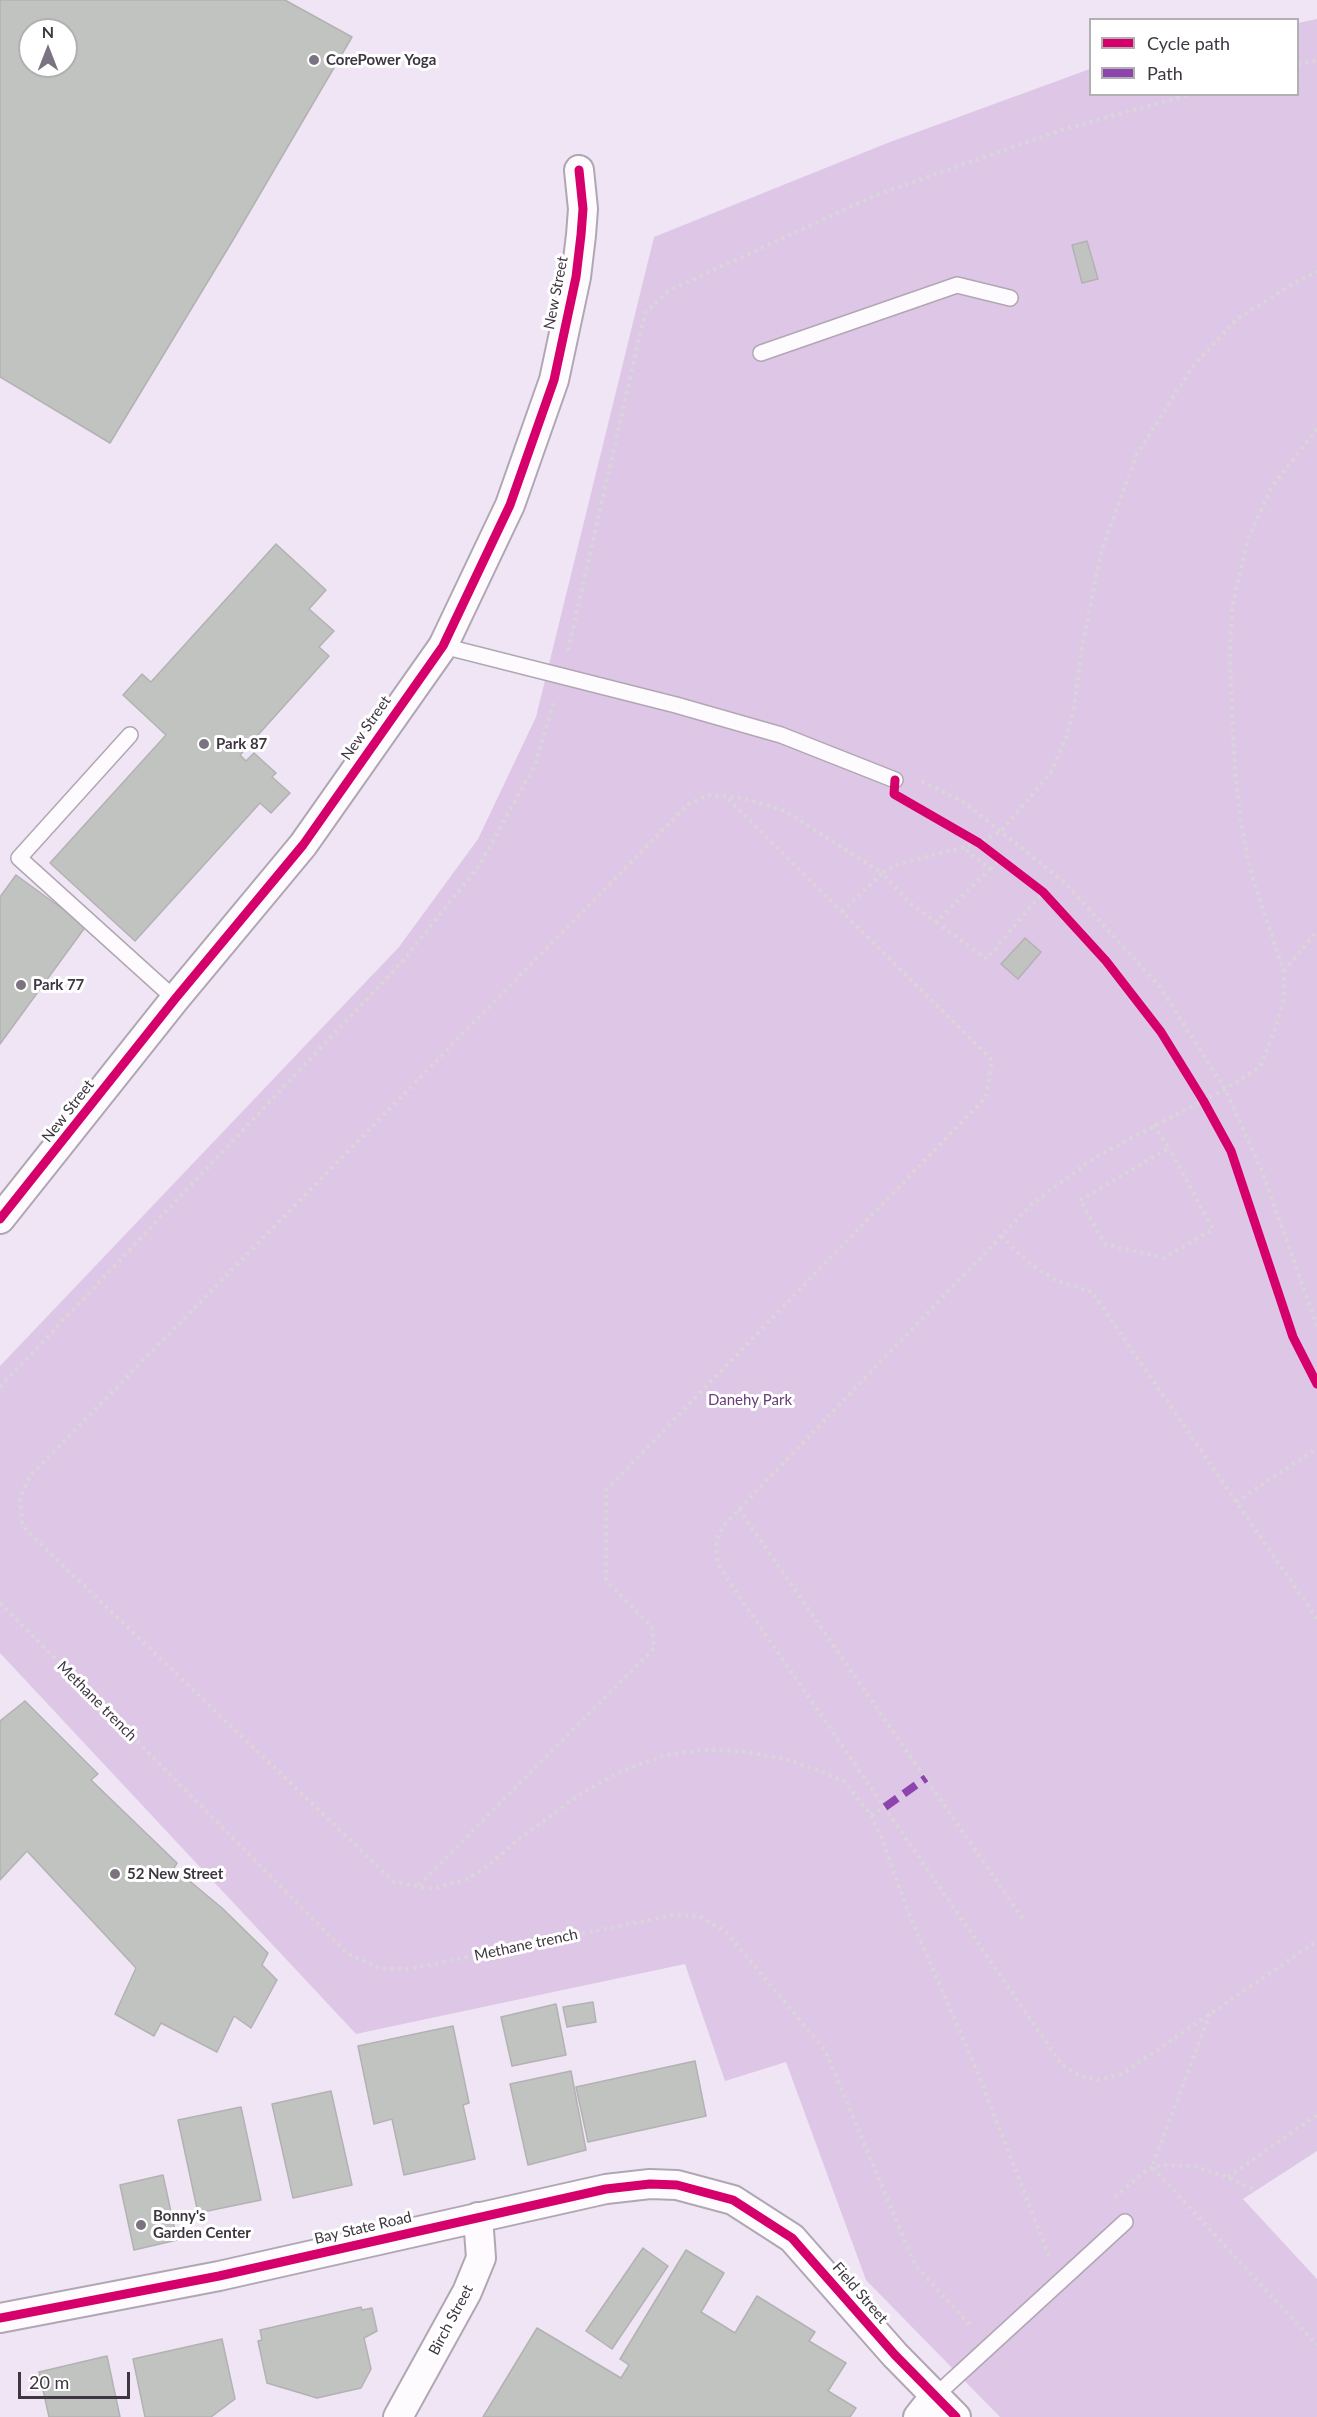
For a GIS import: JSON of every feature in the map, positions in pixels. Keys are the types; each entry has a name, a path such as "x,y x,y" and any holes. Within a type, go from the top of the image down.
{"street":[{"name":"New Street","path":"0,1219 175,999 303,845 443,646 510,505 554,380 576,277 581,235 583,209 579,170"},
{"name":"Bay State Road","path":"0,2318 219,2277 606,2188 650,2184 677,2185 733,2200"},
{"name":"Field Street","path":"733,2200 792,2238 926,2407 956,2417"},
{"name":"Birch Street","path":"398,2417 467,2292 482,2258 478,2217"}],"lane":[{"path":"761,353 957,285 1010,298"},
{"path":"443,646 676,705 771,732 895,780"},
{"path":"130,735 19,858 175,999"},
{"path":"926,2407 1125,2222"}],"path":[{"path":"1299,65 1317,60"},
{"path":"936,922 990,869 989,851 1001,831 1050,774 1066,738 1074,706 1082,647 1102,549 1137,454 1193,366 1237,319 1317,272"},
{"path":"1317,429 1271,488 1248,539 1232,607 1230,656 1232,713 1235,770 1242,829 1252,876 1284,972 1284,999 1260,1067 1225,1089 1085,1165 1032,1204 726,1523 718,1536 716,1549 718,1563 1062,2065 1080,2076 1098,2080 1122,2074 1317,1941"},
{"path":"917,779 965,803 1065,883 1160,987 1225,1089 1262,1171 1317,1326"},
{"path":"1042,892 987,959 911,904 882,873 785,811 743,798 708,795 687,804 30,1476 20,1497 22,1523 27,1532 394,1881 432,1889 467,1879 488,1866 519,1839 579,1795 619,1772 666,1755 706,1750 740,1751 785,1759 815,1768 845,1782 871,1815 907,1909 979,2076 1051,2263"},
{"path":"420,1885 654,1647 652,1627 606,1580 606,1490 986,1096 992,1060 726,797"},
{"path":"970,837 1008,865"},
{"path":"842,912 882,873 899,864 962,847 989,851"},
{"path":"962,847 990,869"},
{"path":"1034,885 1050,901"},
{"path":"1284,972 1317,931"},
{"path":"1197,1090 1209,1110"},
{"path":"1155,1125 1169,1148 1213,1229 1164,1258 1106,1244 1080,1200 1169,1148"},
{"path":"1001,1236 1029,1263 1057,1281 1092,1292 1317,1619"},
{"path":"1236,1502 1317,1448"},
{"path":"739,1509 1023,1919"},
{"path":"871,1815 885,1807"},
{"path":"1210,2014 1152,2167 1317,2345"},
{"path":"1228,2177 1317,2115"}],"green space":[{"name":"Danehy Park","path":"1317,19 1317,2151 1243,2199 1317,2279 1317,2417 1000,2417 866,2280 786,2062 725,2081 685,1964 356,2034 0,1653 0,1366 399,947 478,839 536,717 654,237 890,142 1089,69 1089,96 1299,96 1299,23"}],"building":[{"path":"0,0 285,0 352,37 110,443 0,377"},
{"path":"1087,241 1098,279 1082,283 1072,245"},
{"name":"Park 87","path":"276,544 326,590 309,609 334,631 319,647 329,656 240,755 246,761 254,753 276,773 272,777 290,793 271,813 260,803 135,941 50,863 166,735 123,695 142,674 151,682"},
{"name":"Park 77","path":"16,875 86,926 0,1044 0,897"},
{"path":"1025,938 1041,952 1018,979 1001,964"},
{"name":"52 New Street","path":"25,1701 98,1774 91,1780 177,1863 174,1868 222,1908 268,1953 262,1965 277,1980 251,2028 234,2016 217,2052 161,2023 154,2036 115,2014 136,1968 27,1851 0,1880 0,1721"},
{"path":"593,2002 596,2022 567,2027 563,2007"},
{"path":"556,2004 566,2055 512,2066 501,2017"},
{"path":"453,2026 469,2103 463,2105 475,2159 404,2175 392,2119 374,2124 358,2046"},
{"path":"695,2061 706,2116 588,2142 576,2087"},
{"path":"571,2071 586,2150 528,2165 510,2084"},
{"path":"331,2091 352,2185 293,2198 272,2104"},
{"path":"241,2107 261,2200 198,2213 178,2120"},
{"path":"163,2175 177,2240 134,2250 120,2185"},
{"path":"643,2248 668,2266 612,2349 586,2331"},
{"path":"686,2250 724,2273 701,2312 735,2333 757,2296 815,2332 809,2341 846,2363 828,2391 856,2408 850,2417 483,2417 537,2328 621,2378 629,2365 620,2359"},
{"path":"361,2307 362,2310 372,2308 377,2331 364,2338 371,2369 361,2388 317,2398 267,2383 258,2341 262,2340 260,2330"},
{"path":"222,2339 235,2399 211,2417 145,2417 133,2359"},
{"path":"107,2356 120,2417 49,2417 39,2372"}],"marked path":[{"path":"885,1807 926,1778"}],"cycle path":[{"path":"0,1219 175,999 303,845 443,646 510,505 554,380 576,277 583,209 579,170"},
{"path":"895,780 894,794 979,843 1043,892 1106,961 1161,1032 1231,1151 1293,1337 1317,1384"},
{"path":"0,2318 219,2276 606,2189 650,2184 677,2185 733,2200 792,2238 895,2355 956,2417"}],"place":[{"name":"CorePower Yoga","path":"314,60"},
{"name":"Park 87","path":"204,744"},
{"name":"Park 77","path":"21,985"},
{"name":"52 New Street","path":"115,1874"},
{"name":"Bonny's Garden Center","path":"141,2225"}]}
